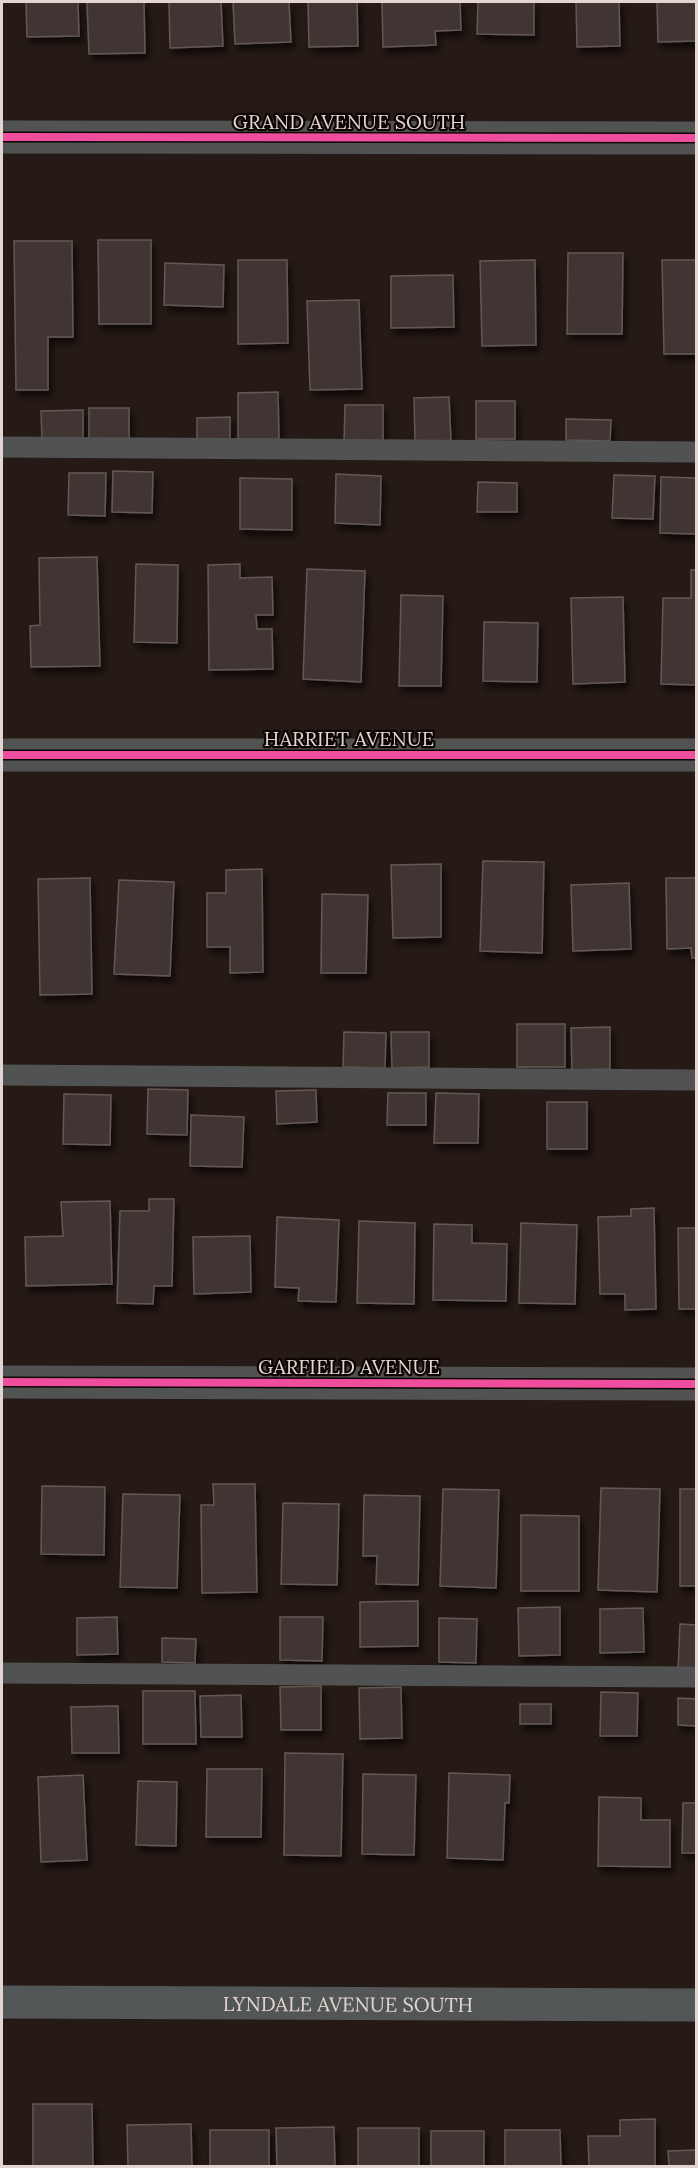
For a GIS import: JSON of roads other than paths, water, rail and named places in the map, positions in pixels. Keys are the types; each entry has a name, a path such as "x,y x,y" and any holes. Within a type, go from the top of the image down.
{"main road":[{"name":"LYNDALE AVENUE SOUTH","path":"2,2002 696,2005"}],"street":[{"name":"GRAND AVENUE SOUTH","path":"2,137 696,138"},
{"name":"HARRIET AVENUE","path":"2,755 696,755"},
{"name":"GARFIELD AVENUE","path":"2,1382 696,1384"}],"lane":[{"path":"2,447 696,452"},
{"path":"2,1075 696,1080"},
{"path":"2,1672 696,1677"}]}
